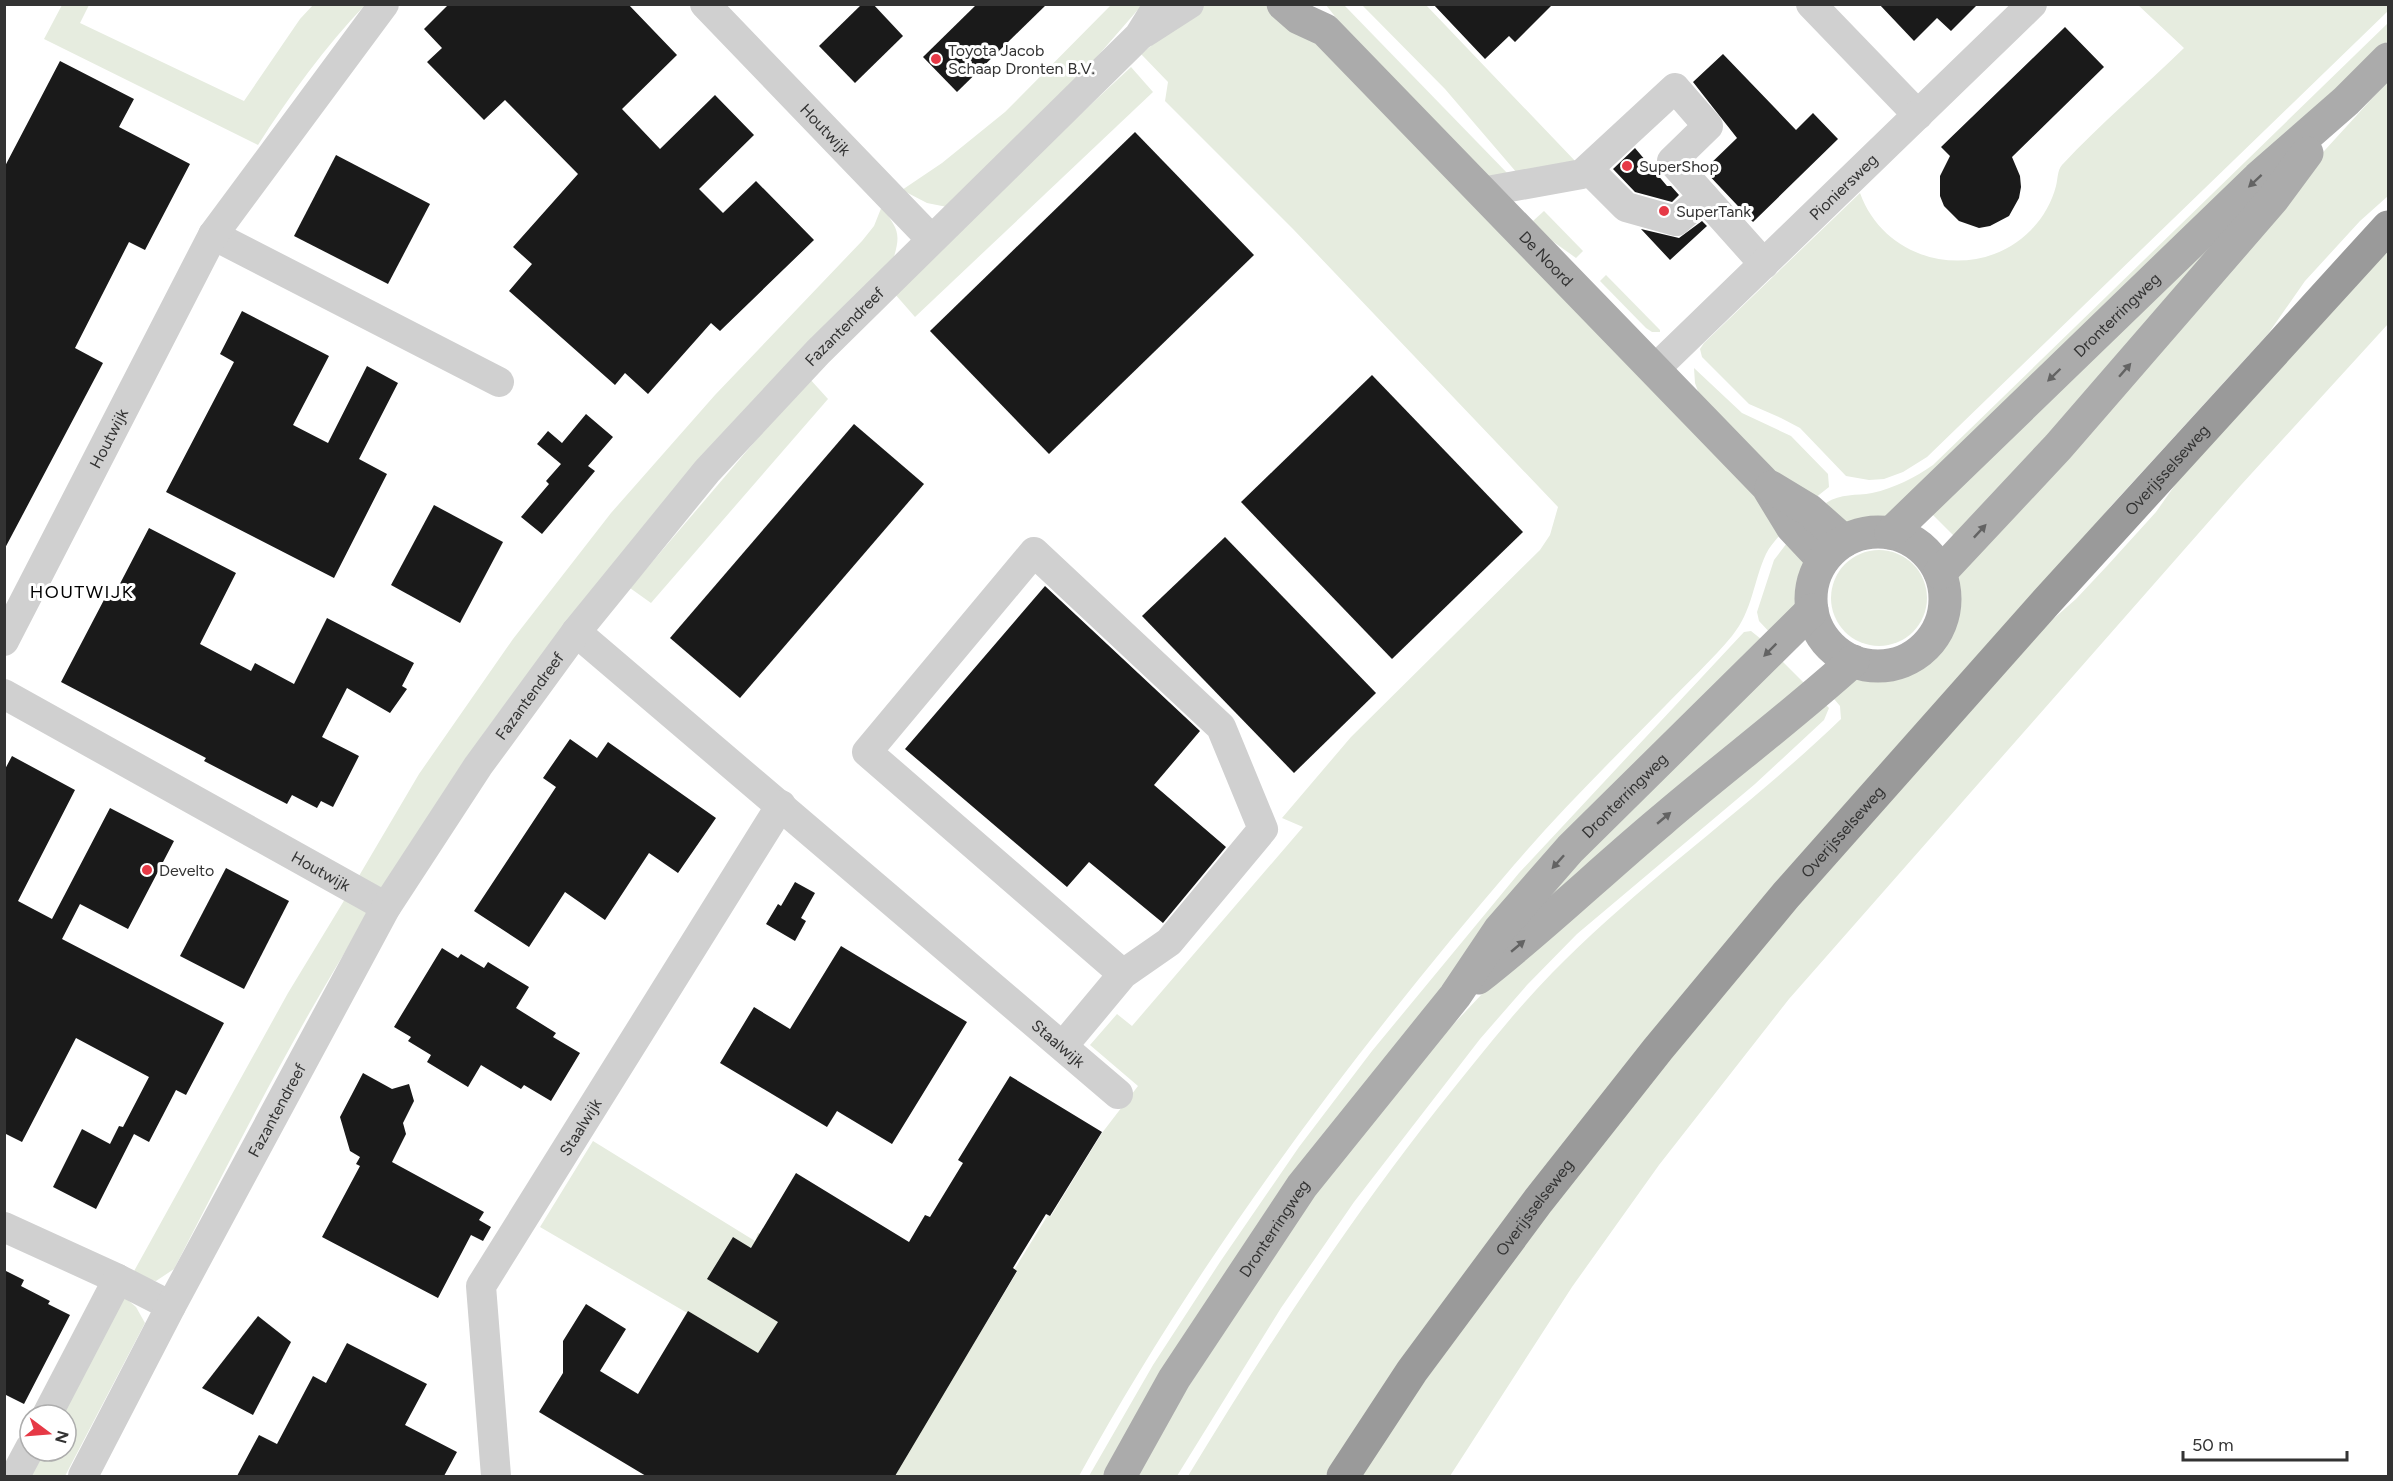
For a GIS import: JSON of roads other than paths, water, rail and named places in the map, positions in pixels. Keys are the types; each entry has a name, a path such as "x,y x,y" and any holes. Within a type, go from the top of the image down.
{"highway":[{"name":"Overijsselseweg","path":"1344,1476 1412,1371 1538,1201 1658,1049 1785,895 2055,592 2388,227"}],"main road":[{"name":"De Noord","path":"1283,4 1299,18 1320,17 1482,192 1767,486 1792,527 1834,551"},
{"name":"Dronterringweg","path":"1891,533 2258,178 2346,101 2388,59"},
{"name":"Dronterringweg","path":"1940,573 2058,447 2273,199 2346,101"},
{"path":"1874,532 1891,533 1906,538 1932,559 1945,588 1945,604 1942,620 1925,646 1913,656 1899,663 1884,666 1868,665 1853,661 1834,649 1820,631 1812,610 1812,592 1815,576 1834,551 1858,535 1874,532"},
{"name":"Dronterringweg","path":"1120,1476 1174,1378 1302,1186 1455,996 1500,928 1570,849 1812,610"},
{"name":"Dronterringweg","path":"1455,996 1518,947 1661,821 1819,692 1853,661"}],"street":[{"name":"Houtwijk","path":"4,641 213,236 384,4"},
{"name":"Fazantendreef","path":"1139,36 1159,4"},
{"name":"Fazantendreef","path":"83,1476 171,1306 386,908 478,766 576,632 707,471 818,352 1139,36 1189,4"},
{"path":"1811,4 1918,115"},
{"name":"Pioniersweg","path":"1655,369 2032,4"},
{"name":"Houtwijk","path":"720,10 932,239"},
{"path":"1482,192 1582,174 1675,88 1708,126 1672,161 1764,264"},
{"path":"1588,168 1626,207 1677,221 1704,197"},
{"path":"213,236 499,382"},
{"path":"1063,1046 1123,974 1169,942 1263,829 1221,728 1034,552 867,752 1123,974"},
{"name":"Staalwijk","path":"576,632 1118,1094"},
{"name":"Houtwijk","path":"4,694 386,908"},
{"name":"Staalwijk","path":"496,1476 481,1286 780,805"},
{"path":"4,1227 171,1306"},
{"path":"53,1403 118,1279"}],"place":[{"name":"Toyota Jacob Schaap Dronten B.V.","path":"936,59"},
{"name":"SuperShop","path":"1627,166"},
{"name":"SuperTank","path":"1664,211"},
{"name":"Develto","path":"147,870"}],"district":[{"name":"HOUTWIJK","path":"82,592"}]}
